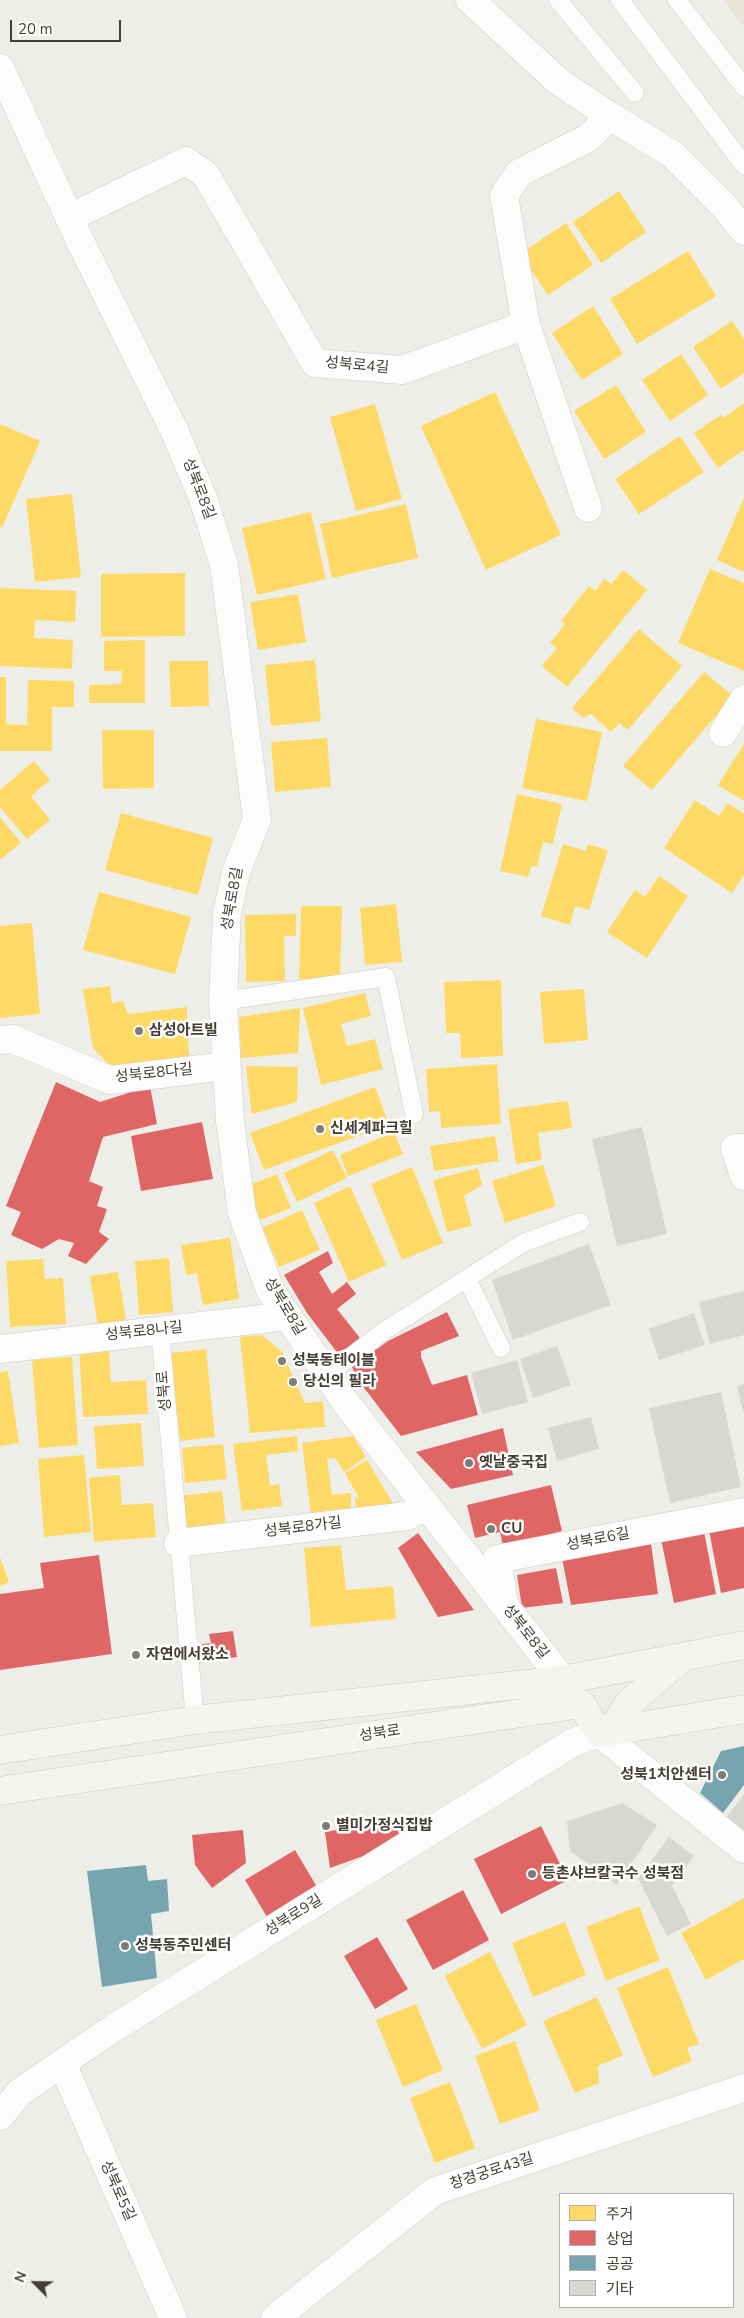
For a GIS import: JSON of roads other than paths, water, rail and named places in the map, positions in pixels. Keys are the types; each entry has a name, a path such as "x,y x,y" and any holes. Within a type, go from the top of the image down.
{"main road":[{"path":"0,1750 195,1720 563,1680 744,1645"},
{"path":"600,1733 614,1727 628,1704 648,1685 683,1658"},
{"name":"성북로","path":"0,1791 580,1704 600,1733"},
{"path":"600,1733 744,1709"}],"street":[{"path":"470,0 558,81 672,154 724,206 744,231"},
{"name":"성북로8길","path":"0,68 69,218 174,430 203,498 224,565 257,819 236,872 227,913 223,1001 230,1122 242,1213 270,1290 327,1375 426,1506 563,1680"},
{"path":"588,508 526,325 504,196 519,173 588,138 610,116"},
{"name":"성북로4길","path":"69,218 186,161 206,175 315,363 402,370 526,325"},
{"path":"723,733 744,700"},
{"name":"성북로8다길","path":"0,1040 14,1039 110,1080 226,1066"},
{"path":"744,1148 735,1148 744,1176"},
{"name":"성북로8나길","path":"0,1349 288,1316"},
{"name":"성북로8가길","path":"178,1543 408,1516 426,1506"},
{"name":"성북로6길","path":"504,1605 498,1559 744,1512"},
{"path":"600,1733 744,1849"},
{"name":"성북로9길","path":"0,2116 20,2092 112,2029 572,1742 600,1733"},
{"name":"성북로5길","path":"62,2063 173,2318"},
{"name":"창경궁로43길","path":"275,2318 435,2190 744,2088"}],"lane":[{"path":"558,0 635,93"},
{"path":"620,0 744,165"},
{"path":"677,0 744,87"},
{"path":"223,1001 386,978 414,1114"},
{"path":"327,1375 384,1331 523,1244 580,1222"},
{"path":"467,1279 501,1348"},
{"name":"성북로","path":"160,1330 195,1720"}],"place":[{"name":"삼성아트빌","path":"139,1031"},
{"name":"신세계파크힐","path":"320,1129"},
{"name":"성북동테이블","path":"282,1361"},
{"name":"당신의 필라","path":"293,1382"},
{"name":"옛날중국집","path":"469,1463"},
{"name":"CU","path":"491,1529"},
{"name":"자연에서왔소","path":"136,1655"},
{"name":"성북1치안센터","path":"722,1775"},
{"name":"별미가정식집밥","path":"326,1826"},
{"name":"등촌샤브칼국수 성북점","path":"532,1874"},
{"name":"성북동주민센터","path":"125,1946"}]}
